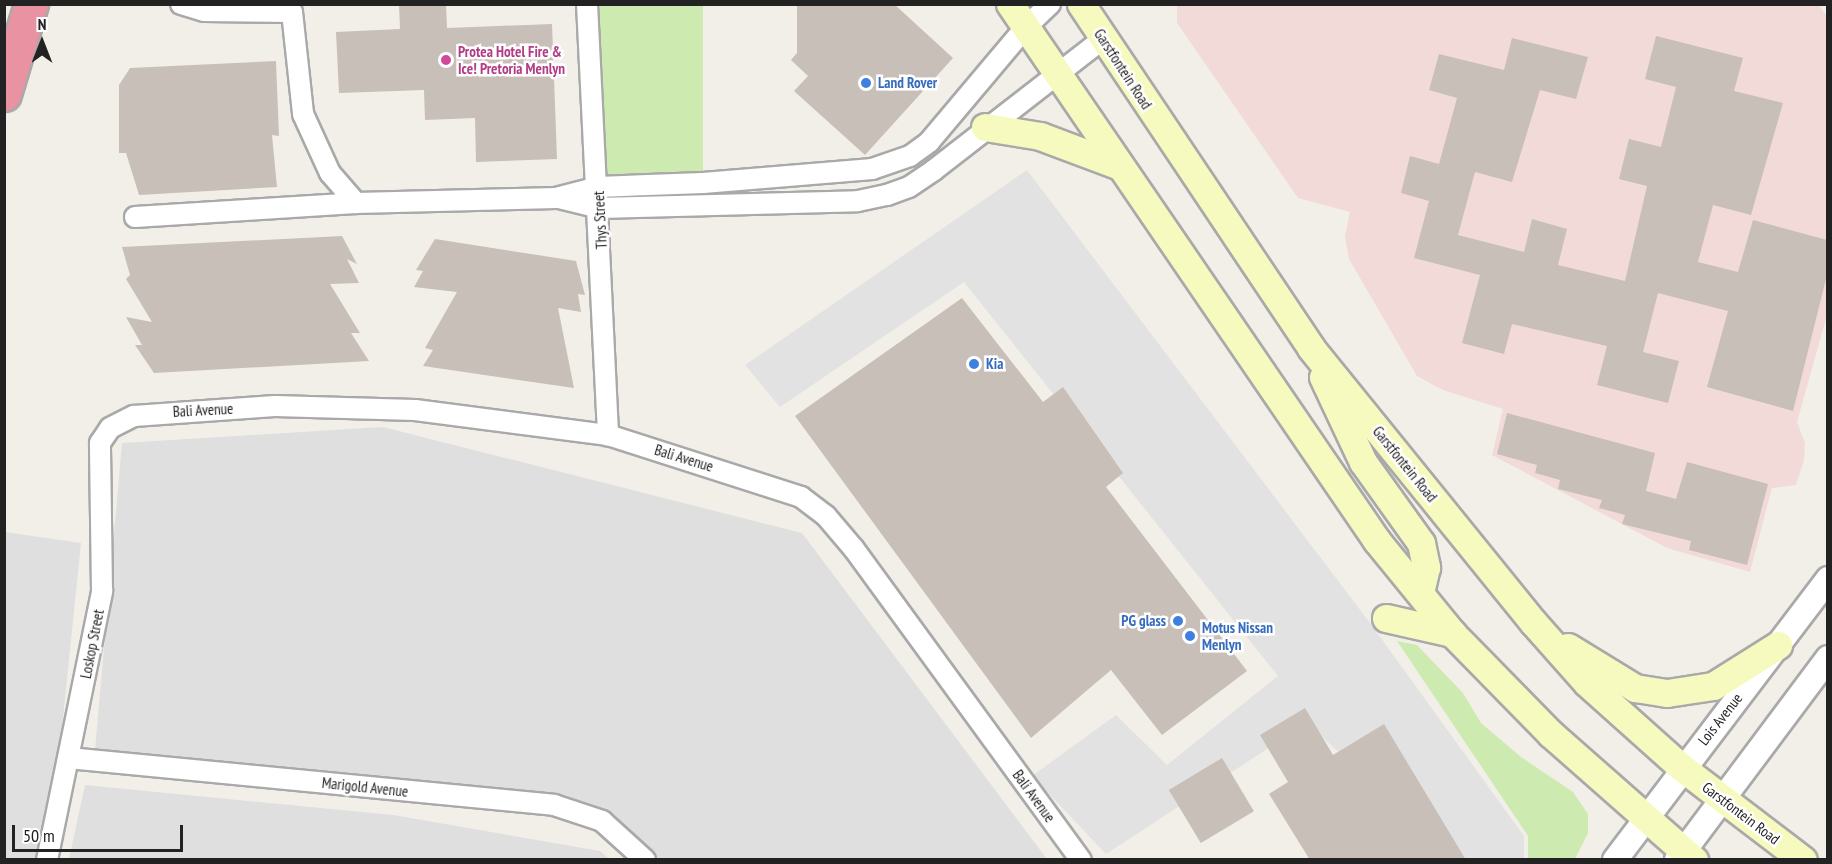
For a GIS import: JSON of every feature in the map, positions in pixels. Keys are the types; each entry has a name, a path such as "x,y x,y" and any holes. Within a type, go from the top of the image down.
{"highway":[{"path":"4,94 31,4"}],"main road":[{"path":"1010,4 1056,76 1359,518 1452,633 1551,734 1685,857"},
{"name":"Garstfontein Road","path":"1081,4 1311,348 1533,622 1587,683 1681,767 1803,860"},
{"path":"985,127 1040,136 1117,165"},
{"path":"1311,348 1363,462 1421,543 1426,567 1420,592"},
{"path":"1386,618 1452,633"},
{"path":"1533,622 1608,674 1635,688 1667,693 1713,686 1778,645"}],"street":[{"path":"181,4 204,11 292,12 303,114 330,173 356,203"},
{"name":"Thys Street","path":"587,4 598,187 608,435"},
{"path":"135,217 356,203 556,198 598,187 826,174 890,164 929,142 1025,28 1050,4"},
{"path":"556,198 599,208 858,201 909,187 1103,39"},
{"name":"Bali Avenue","path":"110,428 134,416 164,412 275,406 368,407 608,435 780,488 801,497 826,516 1081,860"},
{"name":"Loskop Street","path":"47,860 102,591 98,456 110,428"},
{"name":"Lois Avenue","path":"1615,860 1681,767 1827,579"},
{"path":"1685,857 1723,798 1827,658"},
{"name":"Marigold Avenue","path":"68,758 554,805 602,821 645,860"}],"shaded area":[{"path":"1177,5 1819,5 1828,18 1827,315 1797,422 1805,443 1804,460 1796,485 1772,488 1750,572 1667,548 1492,455 1503,409 1443,390 1417,376 1349,259 1345,236 1350,212 1298,198 1177,23"},
{"path":"1027,170 1370,623 1524,836 1524,859 1455,859 1307,723 1106,854 1032,776 1116,715 1167,765 1278,676 964,282 780,407 745,365"},
{"path":"383,427 802,533 1047,859 656,859 632,835 583,805 95,750 122,443"},
{"path":"5,532 81,543 60,747 35,859 5,859"},
{"path":"85,785 393,815 600,851 609,859 69,859"}],"green space":[{"path":"596,5 703,5 703,177 596,177"},
{"path":"1397,641 1417,645 1463,693 1481,723 1521,757 1573,792 1588,814 1588,833 1575,859 1528,859 1528,836"}],"building":[{"name":"Protea Hotel Fire & Ice! Pretoria Menlyn","path":"399,4 446,4 447,28 552,24 557,159 476,162 475,118 425,120 424,90 339,93 336,32 400,29"},
{"name":"Land Rover","path":"797,4 894,4 953,58 865,155 794,91 808,76 791,60 797,53"},
{"path":"1656,36 1743,58 1734,91 1783,103 1751,215 1713,205 1698,262 1738,272 1753,220 1827,240 1827,275 1793,411 1707,387 1728,311 1658,293 1643,352 1679,361 1668,403 1597,385 1607,346 1512,324 1504,354 1462,343 1480,275 1414,258 1429,201 1401,193 1410,156 1439,164 1457,98 1429,90 1439,54 1504,70 1512,38 1588,57 1576,99 1540,90 1512,182 1475,172 1458,235 1524,252 1532,219 1567,229 1558,265 1625,281 1647,186 1619,179 1629,139 1661,147 1676,87 1645,79"},
{"path":"276,61 279,136 272,135 277,187 139,195 126,153 119,153 119,85 130,68"},
{"path":"342,236 357,264 347,259 359,283 330,284 360,333 351,333 369,361 154,373 135,345 142,345 126,317 152,322 126,279 130,275 122,247"},
{"path":"435,239 576,261 585,295 578,294 581,312 558,308 574,388 423,366 433,350 425,348 457,292 414,287 423,271 416,270"},
{"path":"962,298 1043,402 1063,387 1123,473 1106,487 1247,671 1162,735 1111,670 1031,738 795,416"},
{"path":"1507,413 1655,453 1646,491 1676,499 1687,462 1768,484 1747,565 1689,550 1691,541 1622,524 1625,515 1599,508 1602,500 1558,489 1560,480 1535,473 1537,465 1497,454"},
{"path":"1305,708 1333,755 1384,724 1466,860 1310,860 1269,794 1288,782 1260,735"},
{"path":"1222,758 1254,811 1201,843 1169,790"}],"place":[{"name":"Protea Hotel Fire & Ice! Pretoria Menlyn","path":"446,60"},
{"name":"Land Rover","path":"866,83"},
{"name":"Kia","path":"974,364"},
{"name":"PG glass","path":"1178,621"},
{"name":"Motus Nissan Menlyn","path":"1190,636"}]}
